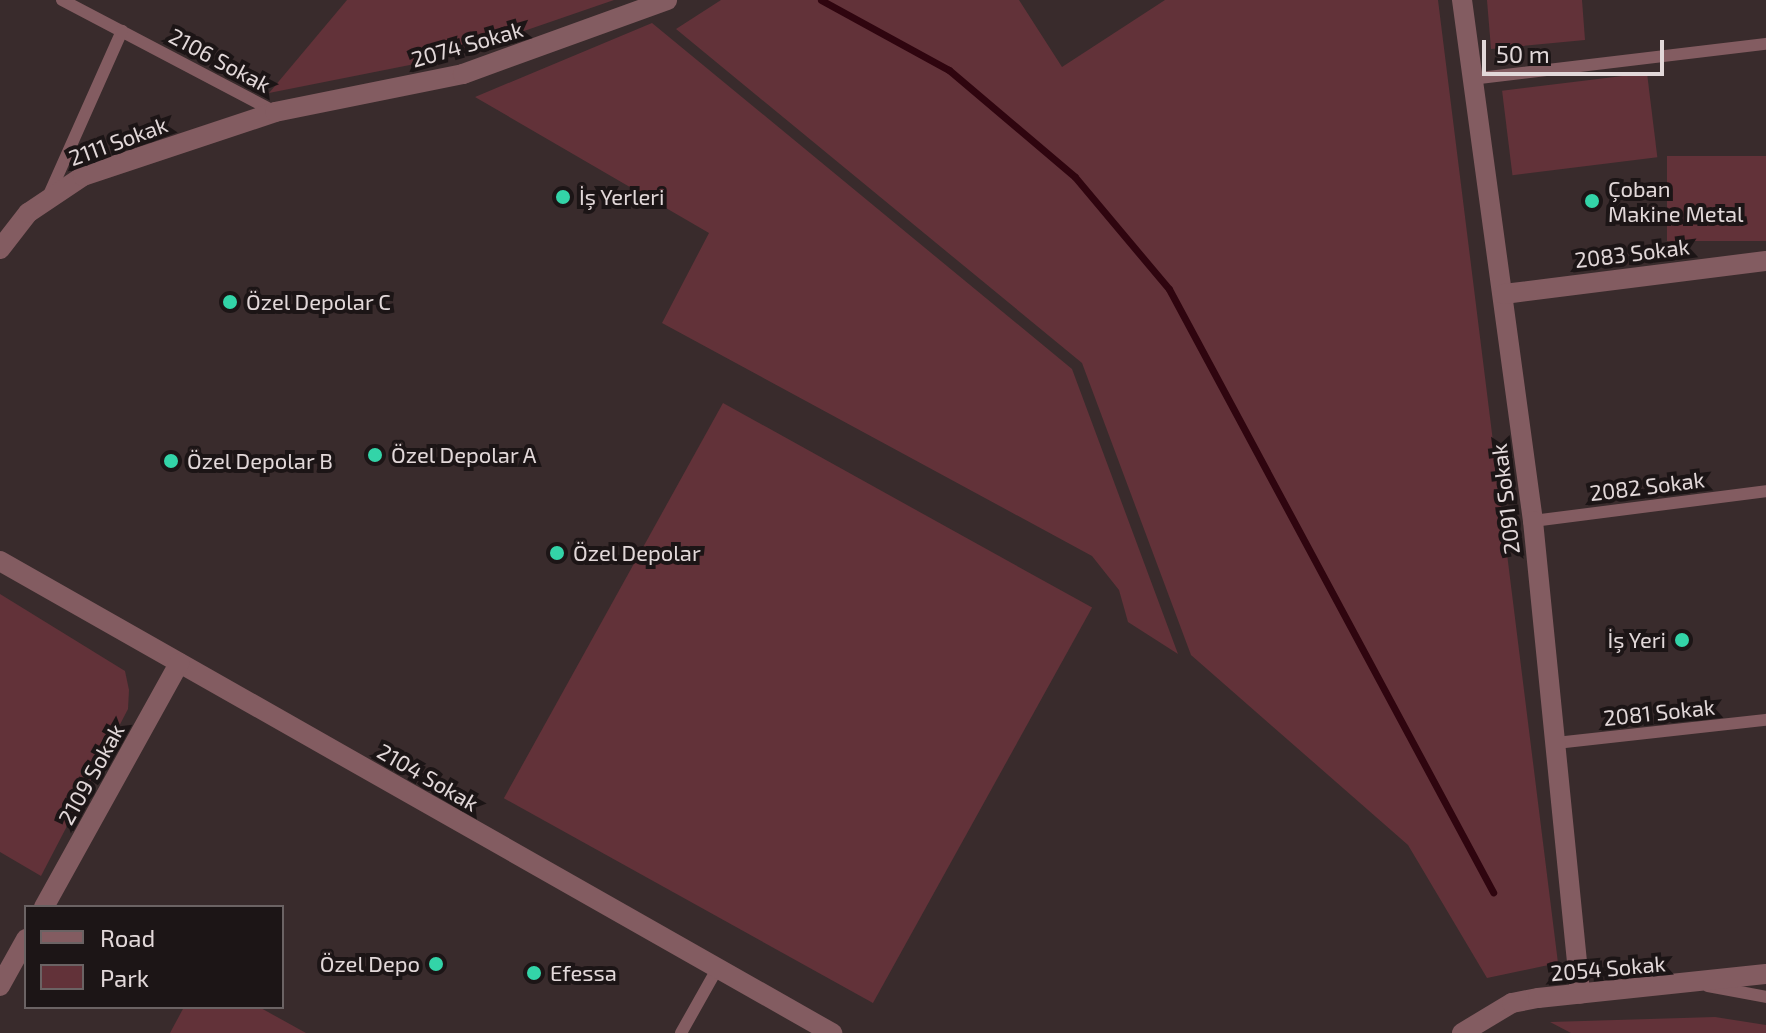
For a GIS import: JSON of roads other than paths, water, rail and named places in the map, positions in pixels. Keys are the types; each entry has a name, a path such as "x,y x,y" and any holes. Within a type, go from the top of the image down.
{"street":[{"name":"2074 Sokak","path":"275,112 463,74 667,0"},
{"name":"2091 Sokak","path":"1462,0 1533,521 1580,994"},
{"name":"2111 Sokak","path":"0,249 48,197 83,176 275,112"},
{"name":"2083 Sokak","path":"1504,294 1766,261"},
{"name":"2104 Sokak","path":"0,561 832,1033"},
{"name":"2109 Sokak","path":"45,905 179,663"},
{"path":"0,986 24,943"},
{"name":"2054 Sokak","path":"1462,1033 1512,1003 1766,974"}],"lane":[{"name":"2106 Sokak","path":"62,0 275,112"},
{"path":"48,197 122,31"},
{"path":"1471,79 1766,44"},
{"name":"2082 Sokak","path":"1533,521 1766,491"},
{"name":"2081 Sokak","path":"1556,743 1766,720"},
{"path":"681,1033 717,969"},
{"path":"1693,984 1766,997"}],"waterway":[{"path":"821,0 949,70 1075,177 1169,289 1493,892"}],"place":[{"name":"İş Yerleri","path":"563,197"},
{"name":"Çoban Makine Metal","path":"1592,201"},
{"name":"Özel Depolar C","path":"230,302"},
{"name":"Özel Depolar A","path":"375,455"},
{"name":"Özel Depolar B","path":"171,461"},
{"name":"Özel Depolar","path":"557,553"},
{"name":"İş Yeri","path":"1682,640"},
{"name":"Özel Depo","path":"436,964"},
{"name":"Efessa","path":"534,973"}]}
